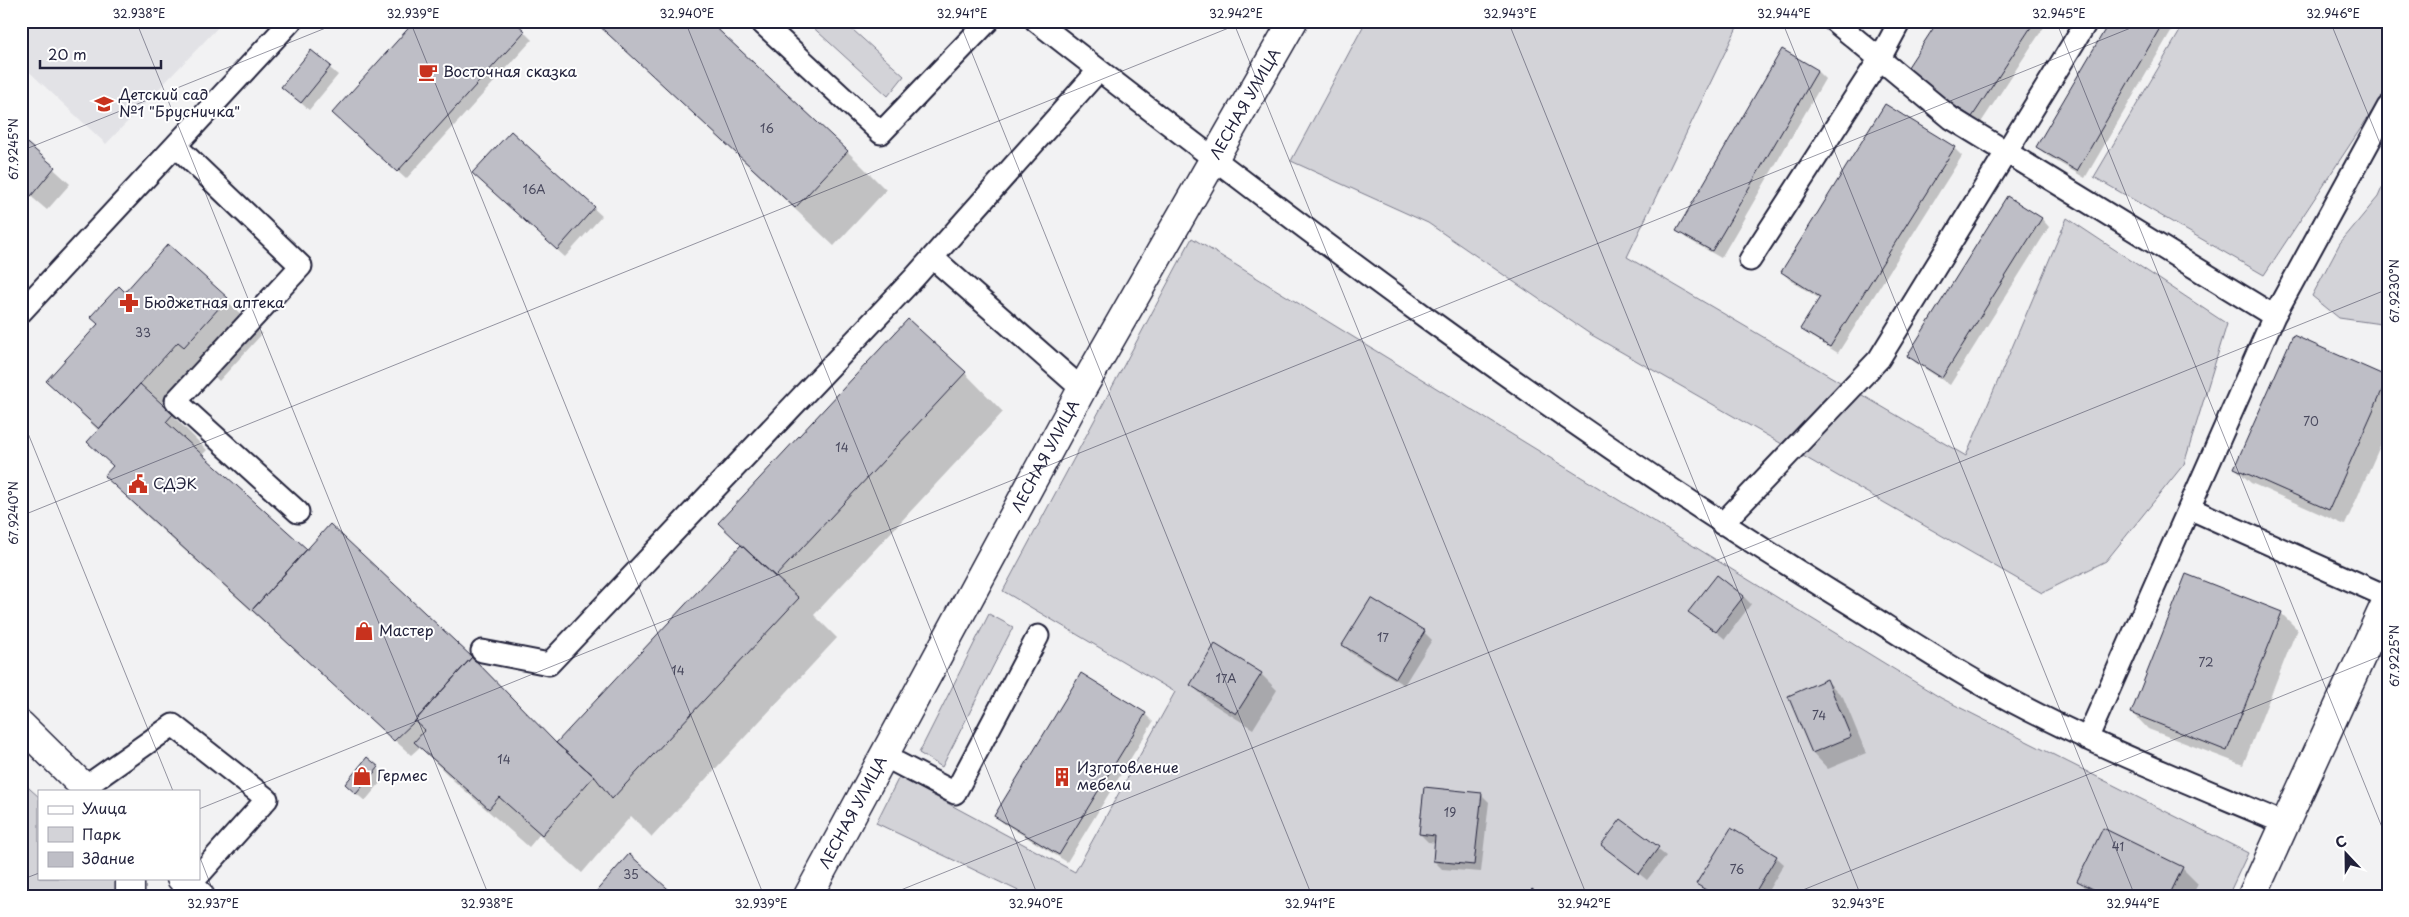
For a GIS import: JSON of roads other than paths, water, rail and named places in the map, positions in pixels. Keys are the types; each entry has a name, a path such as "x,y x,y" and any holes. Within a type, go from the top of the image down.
{"street":[{"name":"ЛЕСНАЯ УЛИЦА","path":"808,896 1082,389 1293,21"},
{"path":"2252,896 2388,598"},
{"path":"21,725 87,789"},
{"path":"130,880 130,896"}],"lane":[{"path":"21,312 291,21"},
{"path":"760,21 881,134 988,21"},
{"path":"1036,21 1214,159 1502,371 1722,524 1985,687 2087,739 2286,824"},
{"path":"1834,21 1951,118 2007,150 2274,316"},
{"path":"1750,260 1879,60 1900,21"},
{"path":"1722,524 1878,359 2086,21"},
{"path":"482,651 550,664 933,258 1099,70"},
{"path":"2087,739 2274,316 2388,107"},
{"path":"176,146 301,266 176,401 298,512"},
{"path":"933,258 1082,389"},
{"path":"2189,508 2388,598"},
{"path":"884,756 955,793 1038,636"},
{"path":"87,789 173,725 267,799 200,874"}],"place":[{"name":"Восточная сказка","path":"428,72"},
{"name":"Детский сад №1 \"Брусничка\"","path":"104,104"},
{"name":"Бюджетная аптека","path":"129,303"},
{"name":"СДЭК","path":"138,484"},
{"name":"Мастер","path":"364,631"},
{"name":"Гермес","path":"362,776"},
{"name":"Изготовление мебели","path":"1062,777"}]}
